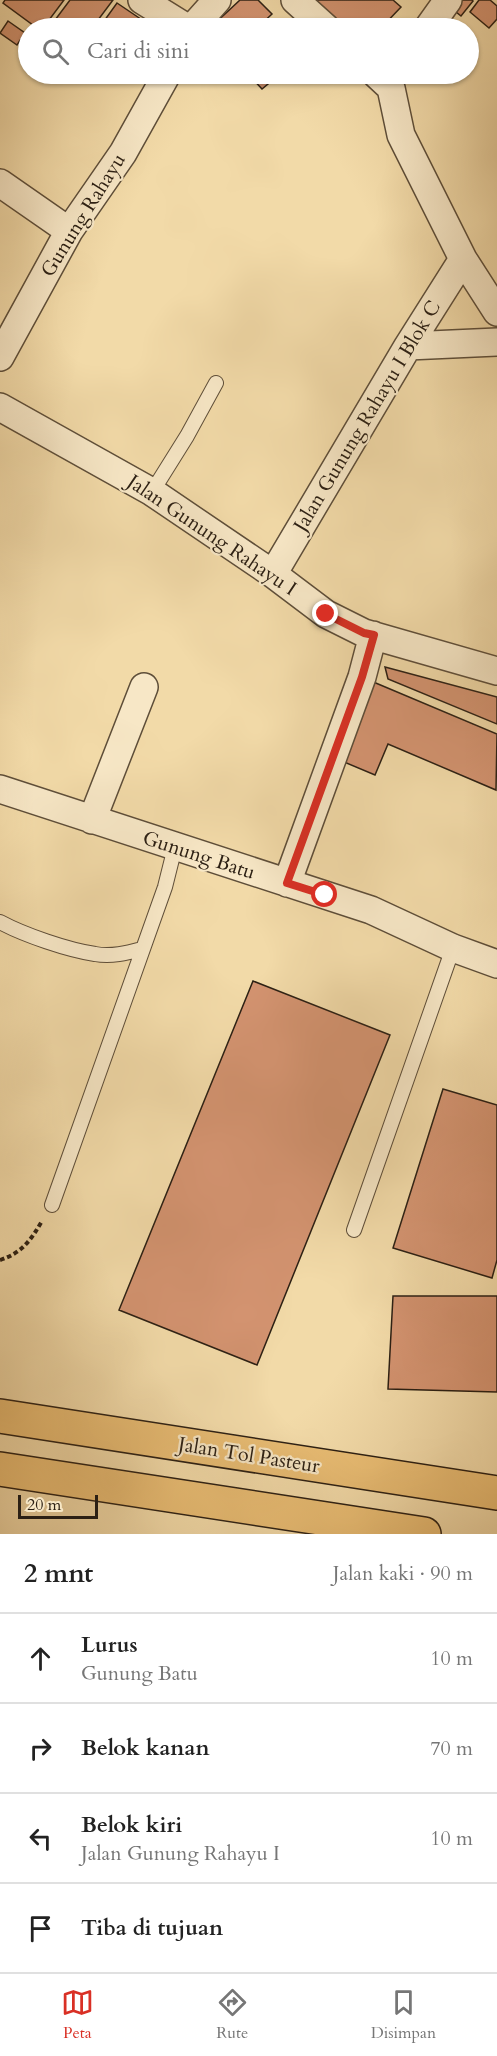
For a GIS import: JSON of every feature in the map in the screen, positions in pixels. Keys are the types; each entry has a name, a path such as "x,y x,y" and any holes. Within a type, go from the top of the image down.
{"highway":[{"name":"Jalan Tol Pasteur","path":"0,1416 497,1493"},
{"path":"0,1469 424,1534"}],"street":[{"path":"142,0 171,18"},
{"path":"201,18 217,0"},
{"path":"295,0 315,18"},
{"path":"435,18 448,0"},
{"name":"Gunung Rahayu","path":"0,357 69,231 123,153 161,84"},
{"path":"390,84 400,135 463,259 497,312"},
{"path":"0,183 69,231"},
{"name":"Jalan Gunung Rahayu I Blok C","path":"273,574 408,346 463,259"},
{"path":"408,346 497,342"},
{"name":"Jalan Gunung Rahayu I","path":"0,407 152,492 273,574 326,614 364,633 497,671"},
{"path":"287,883 362,677 374,635"},
{"path":"92,820 144,687"},
{"name":"Gunung Batu","path":"0,789 370,910 453,948 497,964"}],"lane":[{"path":"152,492 187,436 216,383"},
{"path":"52,1205 165,887 176,847"},
{"path":"0,922 40,939 96,954 122,954 142,949"},
{"path":"354,1230 453,948"}],"path":[{"path":"0,1260 14,1256 31,1239 52,1205"}],"building":[{"path":"5,0 64,0 50,18 23,18 3,3"},
{"path":"70,0 113,0 100,18 56,18"},
{"path":"240,0 258,0 272,14 268,18 221,18"},
{"path":"315,0 393,0 401,7 391,18 334,18"},
{"path":"455,0 473,1 461,16 450,7"},
{"path":"479,0 490,0 497,6 497,19 489,28 470,12"},
{"path":"117,3 139,18 106,18"},
{"path":"8,21 18,28 18,44 17,45 0,33"},
{"path":"257,84 268,84 262,89"},
{"path":"385,667 497,697 497,724 388,679"},
{"path":"371,681 497,734 496,790 388,744 375,775 337,759"},
{"path":"253,981 390,1035 257,1365 119,1310"},
{"path":"443,1089 497,1105 497,1260 492,1278 393,1248"},
{"path":"393,1296 497,1296 497,1392 388,1389"}],"route":[{"path":"325,895 287,883 362,677 374,635 364,633 326,614"}]}
